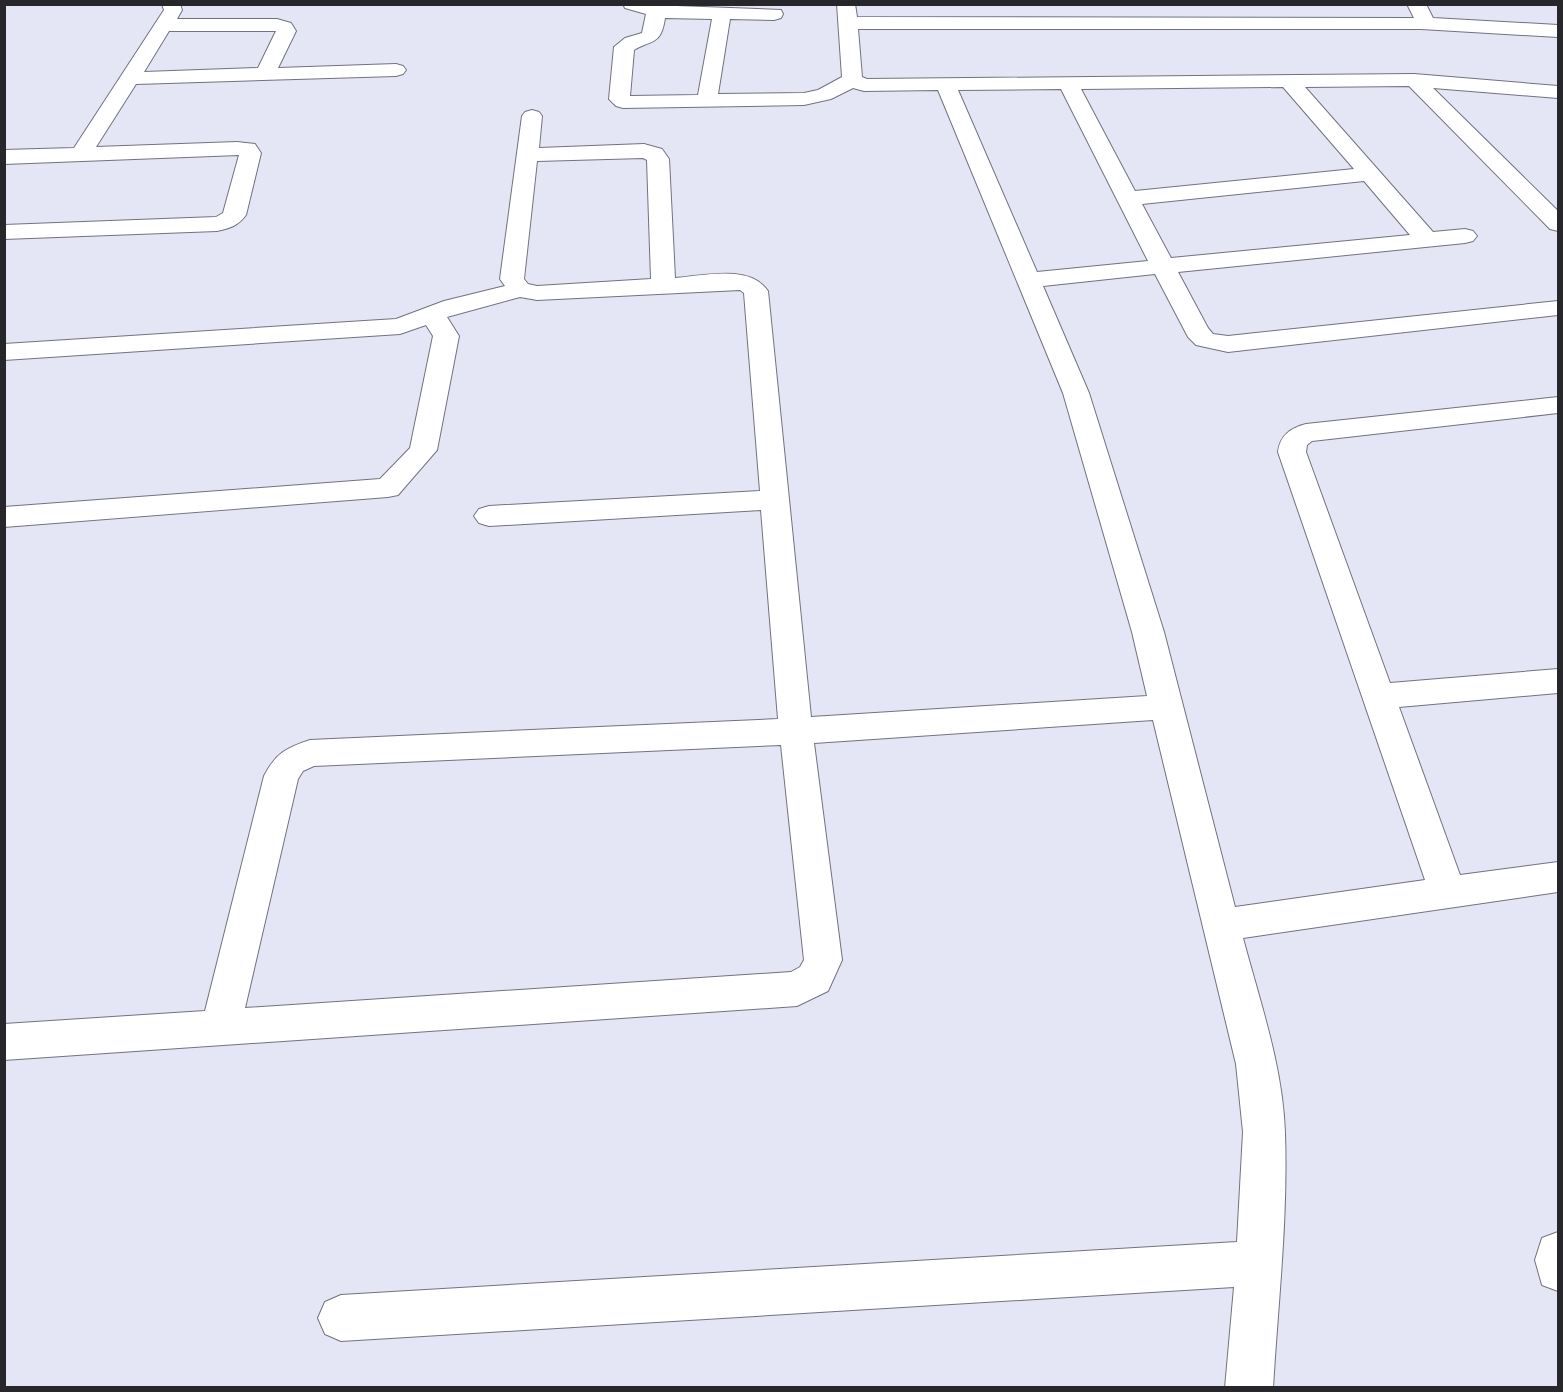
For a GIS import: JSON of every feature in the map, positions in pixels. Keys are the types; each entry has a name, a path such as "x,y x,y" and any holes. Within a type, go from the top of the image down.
{"street":[{"path":"81,154 173,10 171,4"},
{"path":"632,4 648,7 656,12 774,14"},
{"path":"1286,4 1297,24"},
{"path":"656,12 653,35 649,39 624,47 619,99 632,103 814,98 852,80 864,85 1414,80 1558,92"},
{"path":"707,101 723,13"},
{"path":"852,80 847,14 975,14 1297,24 1418,14 1558,31"},
{"path":"163,25 278,25 284,27 286,31 266,74"},
{"path":"129,78 396,70"},
{"path":"1288,80 1426,239"},
{"path":"1414,80 1558,225"},
{"path":"1068,83 1197,332 1205,340 1217,344 1558,308"},
{"path":"946,85 1076,393 1148,632 1256,1064 1264,1132 1249,1388"},
{"path":"651,102 653,138 658,159 663,286"},
{"path":"520,290 512,279 532,116"},
{"path":"527,155 644,151 653,138"},
{"path":"4,157 237,148 247,149 250,153 234,215 228,221 217,224 4,232"},
{"path":"1128,199 1371,174"},
{"path":"1028,280 1465,236"},
{"path":"4,352 400,326 477,299 520,290 537,293 736,282 748,284 756,291 796,730 823,960 814,979 797,989 4,1042"},
{"path":"4,517 388,488 423,450 446,336 432,314"},
{"path":"1448,893 1292,452 1292,443 1296,438 1306,434 1558,405"},
{"path":"489,516 775,500"},
{"path":"1379,696 1558,681"},
{"path":"221,1027 281,776 291,762 310,753 796,730 1167,707"},
{"path":"1221,925 1558,877"},
{"path":"1558,1254 1558,1269"},
{"path":"341,1318 1258,1263"}]}
